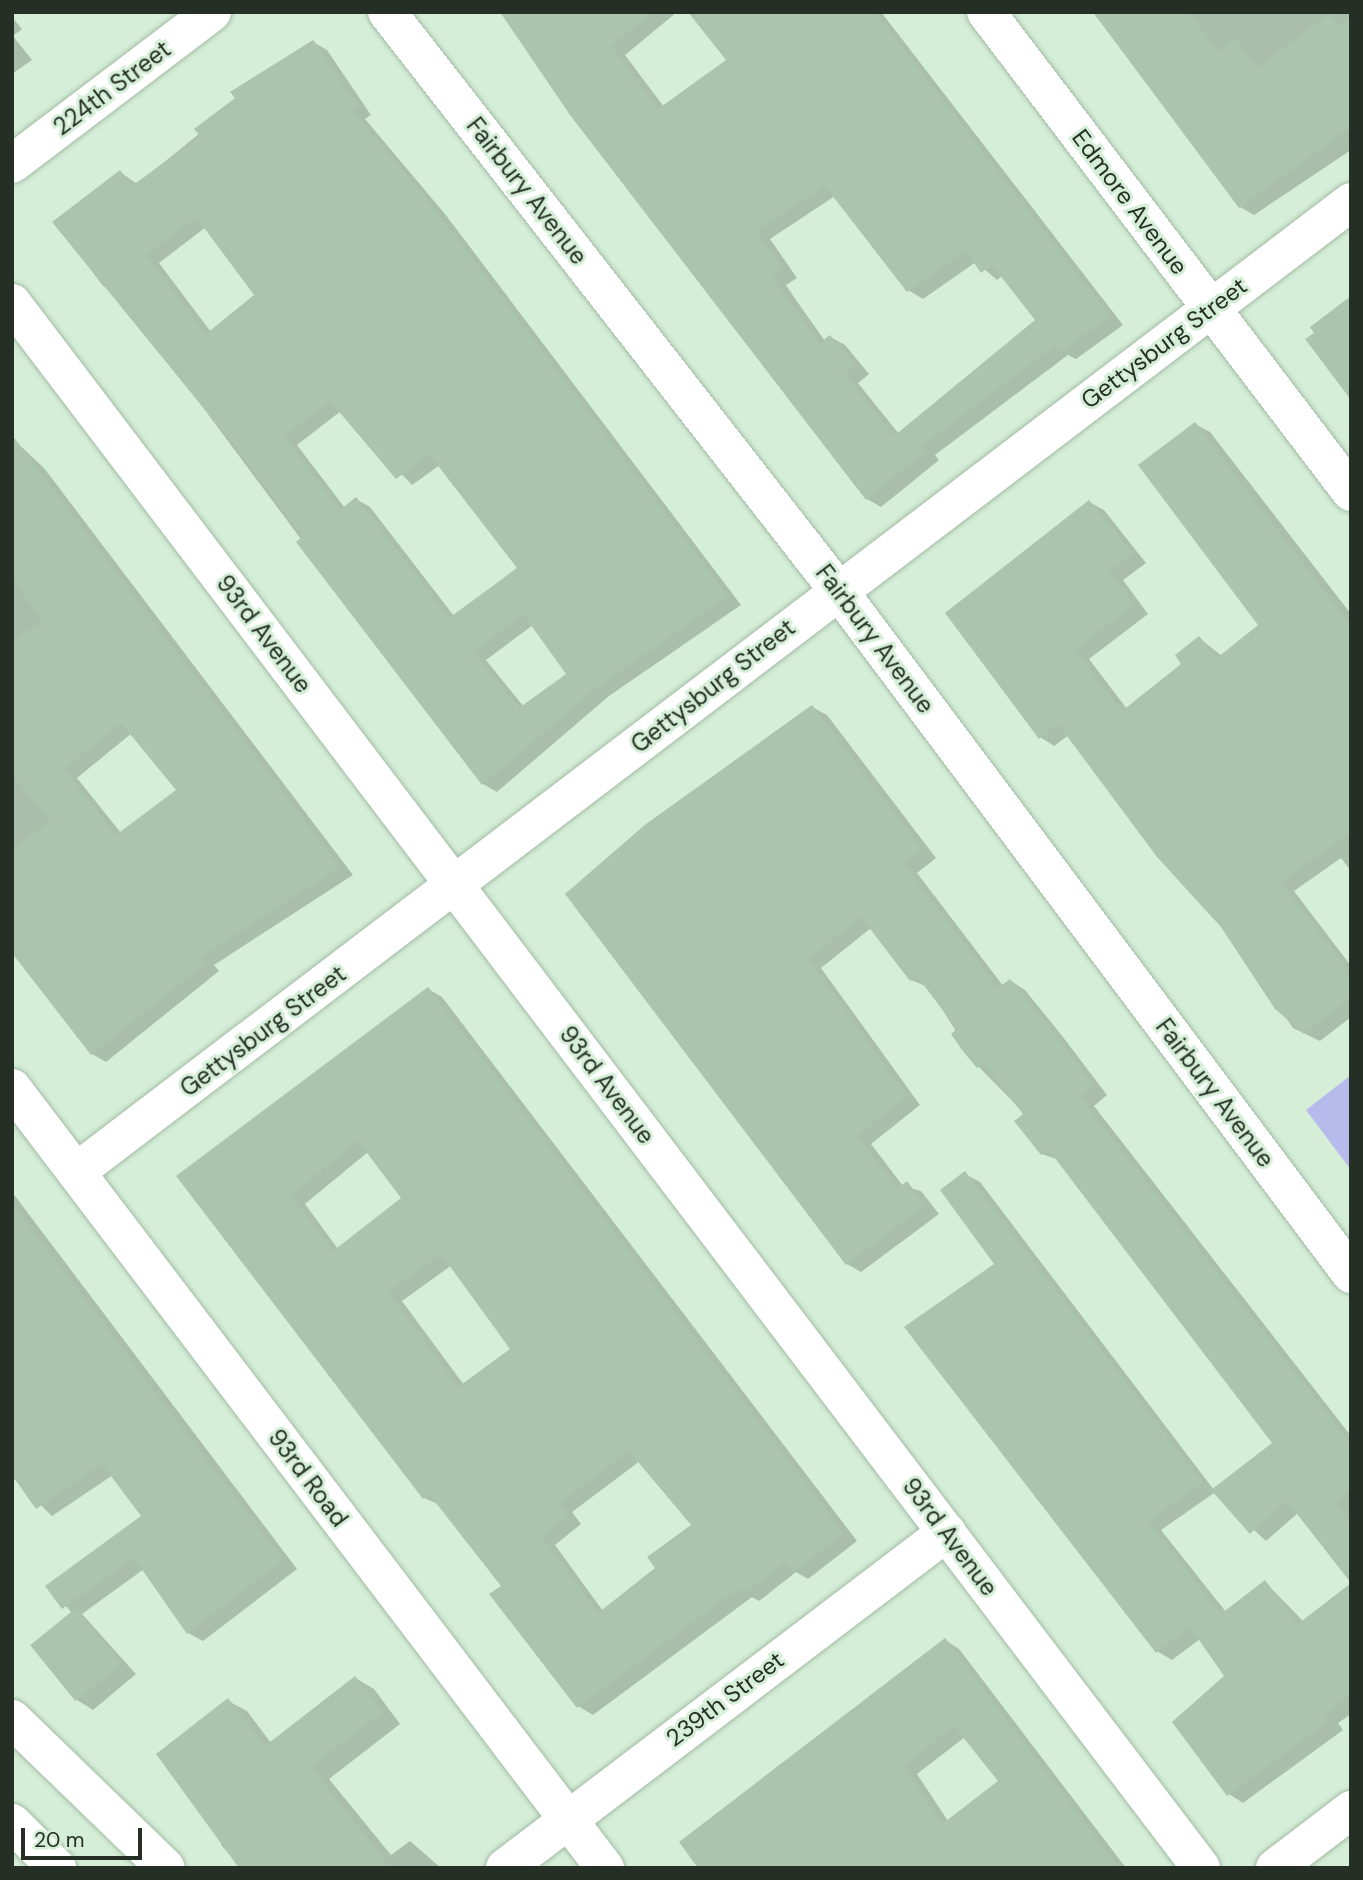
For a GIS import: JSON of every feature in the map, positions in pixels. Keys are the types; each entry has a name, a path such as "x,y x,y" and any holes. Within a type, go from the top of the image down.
{"street":[{"name":"224th Street","path":"12,164 212,12"},
{"name":"Fairbury Avenue","path":"387,12 838,590 1351,1274"},
{"name":"Edmore Avenue","path":"986,12 1351,492"},
{"name":"Gettysburg Street","path":"76,1172 1351,202"},
{"name":"93rd Avenue","path":"12,303 1201,1868"},
{"name":"93rd Road","path":"12,1088 605,1868"},
{"name":"239th Street","path":"505,1868 947,1532"},
{"path":"12,1719 166,1868"},
{"path":"1275,1868 1351,1810"},
{"path":"16,1834 57,1868"}],"shaded area":[{"path":"1351,1075 1351,1170 1306,1110"}],"building":[{"path":"500,12 653,12 611,46 658,109 726,60 688,12 875,12 1110,316 1061,352 1055,345 921,447 925,451 866,500 570,115","holes":["825,186 907,292 966,251 981,273 992,265 1035,320 894,436 845,374 856,365 830,335 820,343 781,290 773,277 783,269 756,231"]},
{"path":"1093,12 1189,12 1218,51 1235,38 1256,68 1329,14 1338,26 1351,17 1351,127 1239,208"},
{"path":"313,40 358,106 352,110 431,204 728,596 595,689 482,785 296,542 302,537 241,454 52,222 120,170 132,186 200,136 194,129 235,98 230,92","holes":["196,217 254,295 206,334 146,255","330,401 396,479 429,454 517,568 449,618 356,497 340,510 284,436","523,614 566,674 519,708 473,652"]},
{"path":"1351,296 1351,400 1305,339 1314,333 1310,327"},
{"path":"1195,422 1351,626 1351,832 1281,882 1351,974 1351,997 1304,1034 1275,1009 1221,927 1157,857 1058,724 1039,739 945,613 1089,500 1133,554 1109,572 1134,605 1075,650 1122,711 1181,664 1175,655 1199,636 1217,658 1258,625 1138,465"},
{"path":"12,435 340,867 201,957 206,963 91,1055 12,953 12,849 51,821 12,775 12,642 42,621 12,578","holes":["121,723 176,790 116,835 64,769"]},
{"path":"812,705 922,849 904,864 998,988 1010,979 1049,1027 1094,1086 1080,1097 1351,1444 1351,1490 1336,1502 1351,1524 1351,1583 1287,1501 1250,1534 1211,1490 1272,1443 1048,1149 1041,1155 1014,1121 1023,1114 983,1063 977,1068 962,1050 951,1034 957,1029 917,976 910,981 861,917 808,959 907,1096 857,1136 898,1188 907,1181 925,1205 846,1265 565,894 646,824"},
{"path":"428,987 844,1533 793,1572 785,1562 744,1594 739,1588 577,1708 489,1594 501,1586 429,1494 423,1499 176,1176","holes":["358,1141 401,1198 333,1251 291,1195","441,1254 510,1349 458,1387 388,1292","629,1451 691,1525 647,1557 655,1568 598,1613 542,1536 568,1515 559,1503"]},
{"path":"965,1171 1203,1483 1148,1521 1221,1614 1265,1580 1298,1624 1351,1583 1351,1694 1325,1715 1329,1721 1227,1796 1172,1722 1224,1676 1190,1627 1156,1653 904,1327 994,1264 940,1190"},
{"path":"12,1203 283,1560 187,1634 134,1558 62,1609 45,1586 141,1516 102,1464 36,1509 12,1475"},
{"path":"76,1608 121,1664 75,1701 30,1645"},
{"path":"945,1638 1119,1868 698,1868 679,1842","holes":["954,1726 998,1781 942,1824 904,1765"]},
{"path":"355,1676 383,1712 311,1767 391,1868 239,1868 156,1754 228,1698 265,1746"}]}
